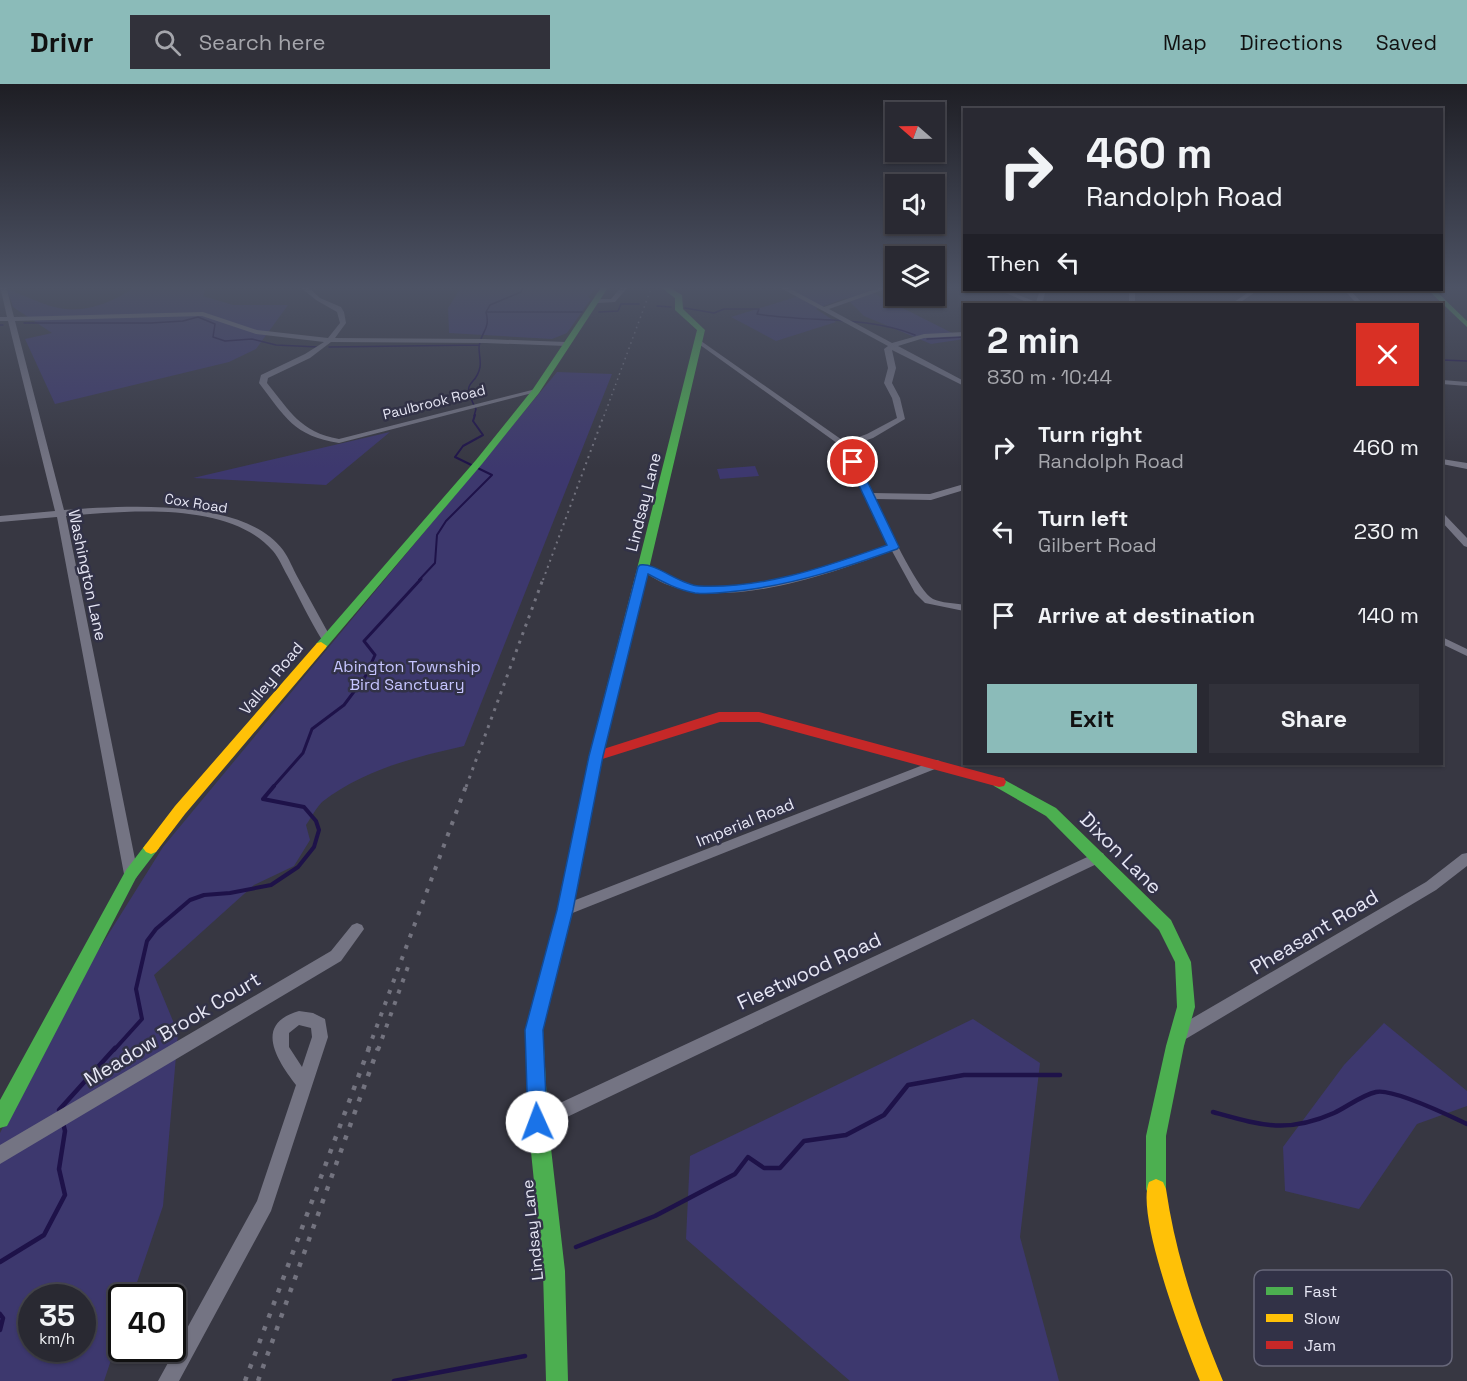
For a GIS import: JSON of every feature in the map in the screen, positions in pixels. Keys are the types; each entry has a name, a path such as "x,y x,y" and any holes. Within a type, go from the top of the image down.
{"street":[{"name":"Washington Lane","path":"11,347 61,515 131,874"},
{"name":"Paulbrook Road","path":"322,347 318,351 264,377 263,383 276,398 286,417 302,430 324,440 339,441 536,391"},
{"name":"Valley Road","path":"0,1119 131,874 180,810 475,466 536,391 564,347"},
{"name":"Lindsay Lane","path":"557,1381 554,1271 537,1122 534,1030 565,910 596,756 698,347"},
{"path":"705,347 844,445 894,547 920,592 924,597 943,605 963,608"},
{"path":"844,445 870,436 901,419 896,398 888,383 892,368 888,349 890,347"},
{"path":"895,347 963,383"},
{"path":"1443,382 1467,384"},
{"path":"1443,462 1467,466"},
{"path":"870,496 931,497 963,487"},
{"name":"Cox Road","path":"0,519 124,510 175,511 217,518 259,532 278,550 326,638"},
{"path":"1443,518 1467,544"},
{"path":"644,567 675,584 696,589 720,590 781,582 830,570 894,547"},
{"path":"1443,640 1467,653"},
{"name":"Dixon Lane","path":"596,756 702,721 738,716 772,720 1002,783 1052,812 1165,924 1183,962 1186,1007 1156,1136 1155,1174 1159,1217 1169,1262 1191,1333 1212,1381"},
{"name":"Imperial Road","path":"565,910 936,764"},
{"name":"Fleetwood Road","path":"537,1122 1098,857"},
{"name":"Pheasant Road","path":"1178,1035 1431,886 1467,858"},
{"name":"Meadow Brook Court","path":"0,1155 47,1130 336,956 357,928"},
{"path":"168,1381 266,1205 305,1084"}],"green space":[{"path":"28,347 258,347 229,362 55,404"},
{"name":"Abington Township Bird Sanctuary","path":"557,372 612,374 464,746 408,760 372,773 322,802 306,825 310,840 294,866 254,885 154,975 178,1033 163,1206 136,1284 108,1284 108,1362 110,1362 104,1381 0,1381 0,1133 71,994 163,847"},
{"path":"390,432 326,485 193,478"},
{"path":"755,466 759,476 720,479 717,469"},
{"path":"973,1019 1040,1063 1020,1237 1059,1381 850,1381 686,1239 690,1156"},
{"path":"1384,1023 1467,1091 1467,1106 1417,1124 1359,1209 1285,1191 1283,1147 1344,1065"}],"waterway":[{"path":"308,347 318,347"},
{"path":"329,347 365,347"},
{"path":"474,416 476,409 469,387 480,367 479,347"},
{"path":"1443,360 1467,361"},
{"path":"419,580 435,563 437,535 446,521 492,475 455,457 463,446 483,435 473,421 475,415"},
{"path":"273,787 303,753 312,729 344,705 365,677 375,655 364,641 421,579"},
{"path":"114,1050 142,1019 136,989 147,941 156,929 190,900 204,895 230,893 271,885 298,867 314,847 319,830 316,821 304,807 263,799 274,786"},
{"path":"60,1114 59,1110 115,1048"},
{"path":"576,1247 655,1216 735,1174 748,1157 764,1168 780,1168 804,1141 846,1135 884,1115 908,1085 964,1075 1060,1075"},
{"path":"1213,1112 1260,1124 1302,1124 1334,1113 1365,1096 1384,1092 1422,1104 1467,1124"},
{"path":"0,1262 44,1235 65,1195 59,1169 65,1131 63,1123"},
{"path":"0,1314 3,1318 0,1330"},
{"path":"394,1381 525,1356"}],"railway":[{"path":"604,416 630,347"},
{"path":"543,580 604,415"},
{"path":"466,787 543,579"},
{"path":"368,1050 466,786"},
{"path":"378,1050 410,961"},
{"path":"245,1381 369,1048"},
{"path":"258,1381 378,1048"}],"traffic: fast":[{"path":"321,646 479,462 536,391 566,347"},
{"path":"642,573 697,347"},
{"path":"999,782 1051,812 1165,925 1183,962 1186,1007 1175,1046 1156,1136 1156,1189"},
{"path":"0,1119 131,874 151,848"},
{"path":"536,1022 534,1030 538,1122 554,1271 557,1381"}],"traffic: slow":[{"path":"583,819 596,756 642,573"},
{"path":"151,848 180,810 321,646"},
{"path":"1156,1189 1164,1239 1176,1287 1212,1381"}],"traffic: jam":[{"path":"596,756 719,717 759,717 999,782"},
{"path":"536,1022 565,910 583,819"}],"route":[{"path":"537,1122 534,1030 565,910 596,756 644,567 675,584 696,589 720,590 781,582 837,568 894,547 853,462"}]}
